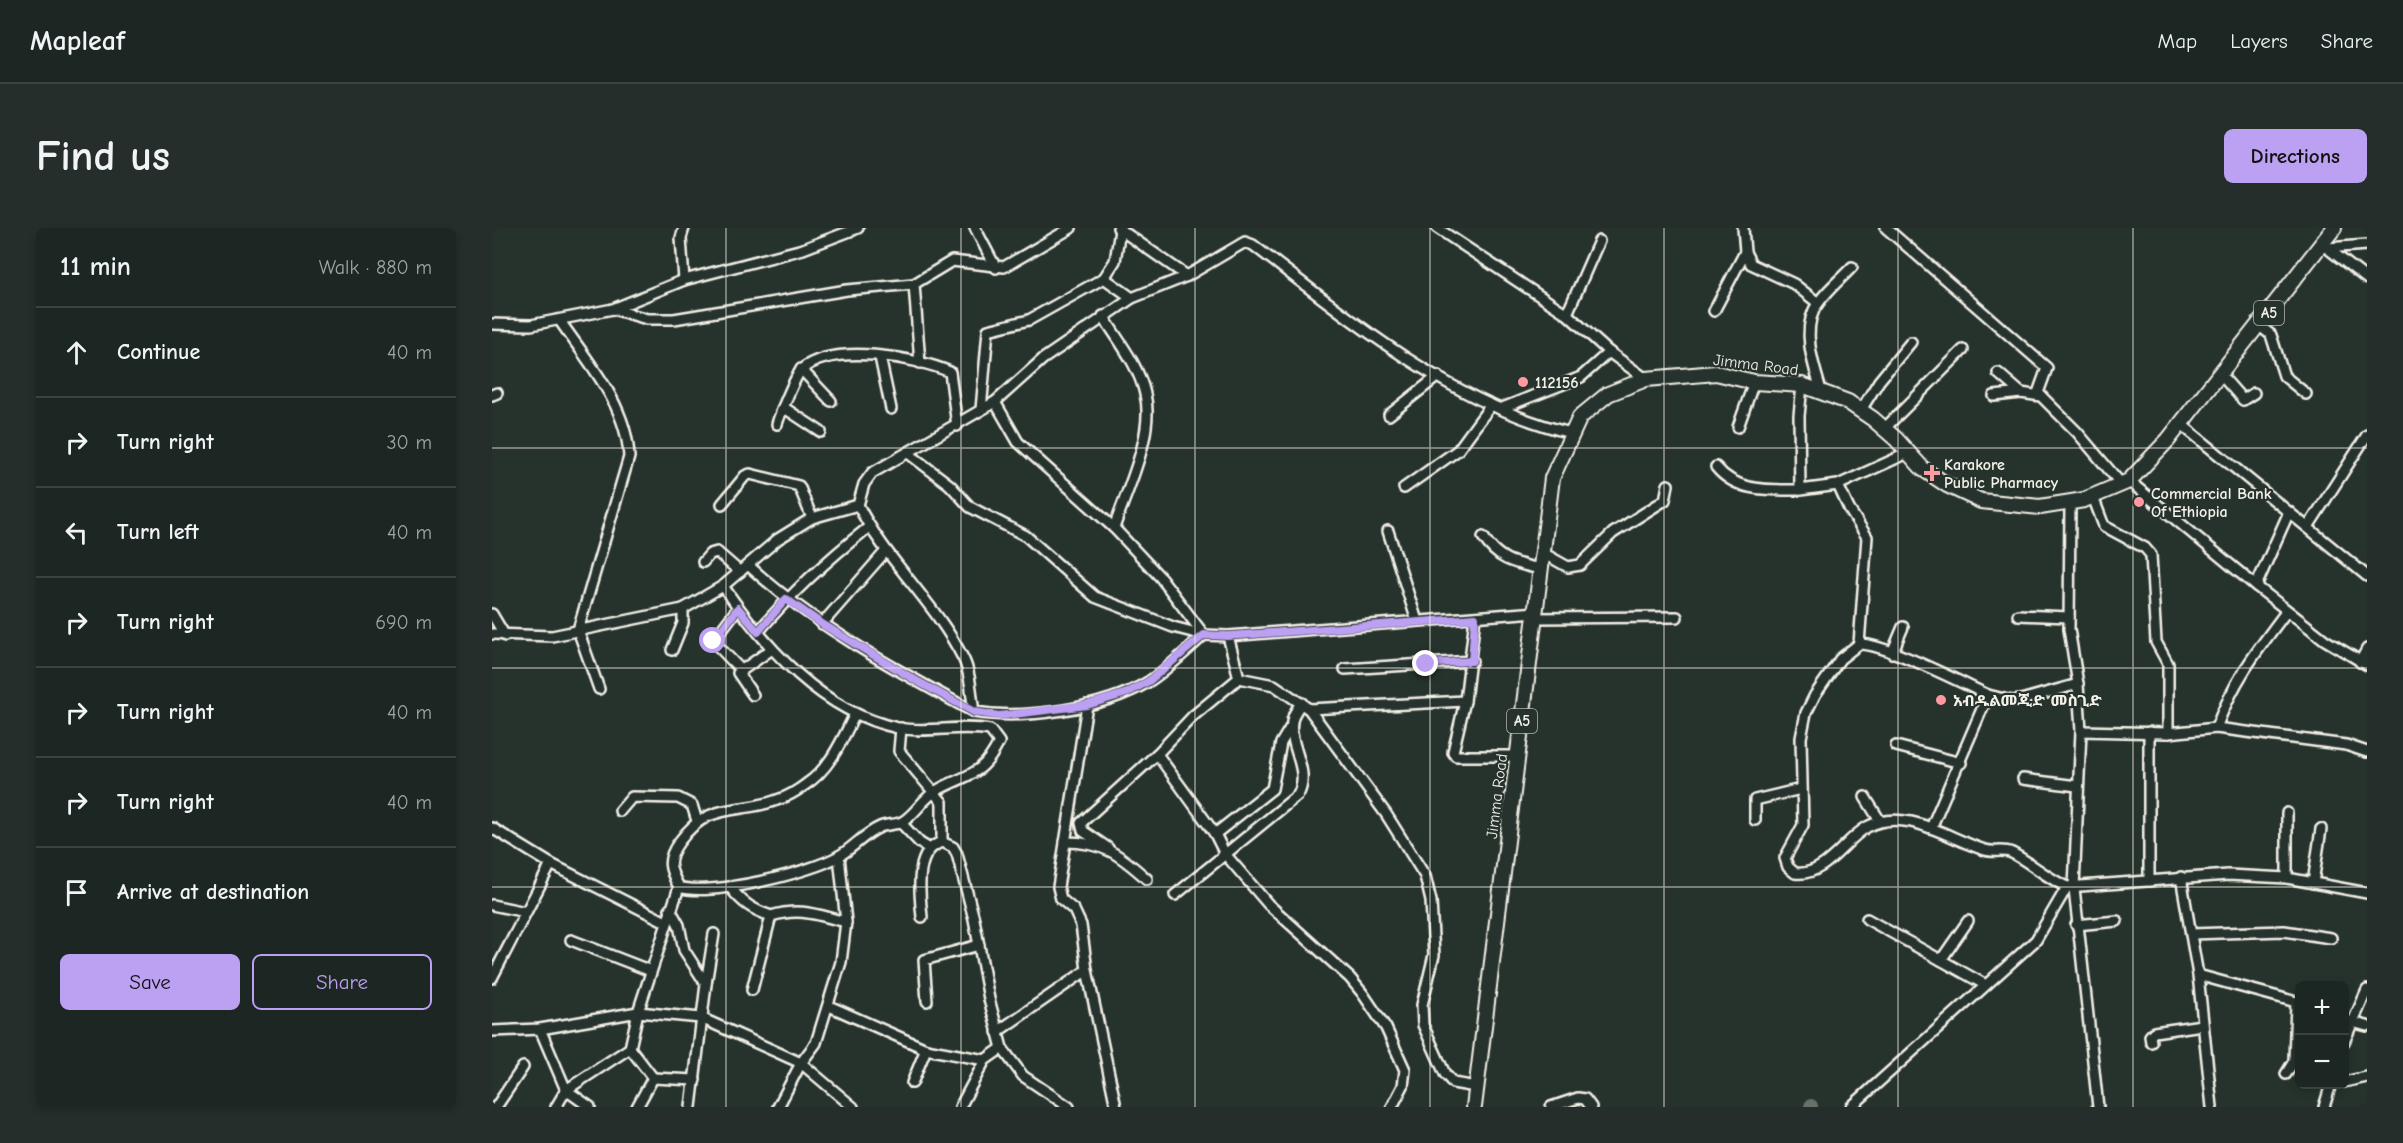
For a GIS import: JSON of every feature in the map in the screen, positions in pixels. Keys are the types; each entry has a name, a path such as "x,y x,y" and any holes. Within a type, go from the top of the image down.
{"highway":[{"name":"Jimma Road","path":"1474,1107 1552,478 1580,417 1589,408 1619,388 1646,380 1716,373 1754,382 1802,385 1848,402 1862,410 1935,478 1981,501 2040,507 2070,503 2126,483 2181,424 2221,375 2324,246 2334,228"}],"street":[{"path":"684,228 681,238 684,280"},
{"path":"492,324 531,325 613,309 684,280 803,249 858,228"},
{"path":"975,228 996,268"},
{"path":"1438,228 1567,314 1609,352 1646,380"},
{"path":"1743,228 1745,252 1751,264 1794,284 1818,303"},
{"path":"1886,228 2047,368 2038,389 2041,396 2126,483 2286,612 2364,663 2367,649"},
{"path":"613,309 647,319 674,319 847,290 914,284 952,261 996,268 1004,267 1065,229"},
{"path":"981,410 988,330 1029,320 1104,278 1115,261 1119,229 1187,276"},
{"path":"1567,314 1599,241"},
{"path":"974,712 963,659 913,585 885,552 858,505 864,484 872,473 995,402 1043,359 1103,316 1132,298 1187,276 1241,243 1249,242 1381,343 1438,376 1538,426 1571,433"},
{"path":"2324,246 2367,245"},
{"path":"2324,246 2367,279"},
{"path":"1714,311 1745,252"},
{"path":"1822,394 1811,354 1811,321 1818,303 1852,267"},
{"path":"1104,278 1132,298"},
{"path":"914,284 920,363"},
{"path":"1103,316 1137,370 1145,393 1149,420 1114,528"},
{"path":"560,321 615,403 628,440 629,457 578,630 599,689"},
{"path":"2260,326 2271,334 2284,376 2306,394"},
{"path":"1862,410 1879,381 1911,342"},
{"path":"1884,429 1963,350"},
{"path":"1404,488 1458,450 1496,407 1581,377 1609,352"},
{"path":"777,424 801,369 814,361 830,356 849,354 920,363 951,373 957,426"},
{"path":"880,357 891,409"},
{"path":"801,369 831,401"},
{"path":"1998,373 2021,393"},
{"path":"2221,375 2243,400 2254,393"},
{"path":"1389,414 1438,376"},
{"path":"1738,427 1754,382"},
{"path":"1800,490 1799,416 1802,385"},
{"path":"1994,396 2021,393 2041,396"},
{"path":"995,402 1018,442 1114,528 1161,578 1204,635"},
{"path":"783,407 821,432"},
{"path":"2181,424 2367,576"},
{"path":"2308,527 2367,435"},
{"path":"908,453 950,485 970,507 1026,536 1095,597 1173,627 1204,635 1228,636 1418,621 1535,615 1677,617"},
{"path":"1716,467 1727,479 1744,487 1763,490 1800,490 1838,485 1908,453"},
{"path":"722,504 745,477 755,474 799,486 812,518"},
{"path":"1542,554 1568,567 1580,565 1613,533 1665,500 1668,485"},
{"path":"1838,485 1849,509 1867,537 1859,644 1834,666 1806,713 1800,738 1803,825 1785,858 1788,867 1795,873 1812,870 1837,854 1857,834 1880,821 1908,822 1931,828 1985,850 2010,852 2049,879 2070,887 2228,875 2287,878 2367,893"},
{"path":"2092,497 2104,526 2145,548 2151,555 2156,642 2168,664 2168,733"},
{"path":"2070,503 2069,617 2078,684 2081,731 2070,887 2098,1107"},
{"path":"492,634 552,636 683,609 723,586 778,539 812,518 858,505"},
{"path":"2256,586 2289,512"},
{"path":"758,632 786,599 826,561 869,527"},
{"path":"1388,531 1418,621"},
{"path":"1483,537 1496,554 1512,562 1540,569"},
{"path":"702,562 717,552 744,568 822,624 974,712 999,716 1087,705 1127,693 1149,681 1204,635"},
{"path":"822,624 885,552"},
{"path":"723,586 772,649 831,701 855,714 901,728 980,728 990,730 997,736 999,742 980,770 967,778 934,791 901,823 869,832 838,856 806,869 730,887 692,891 679,887 668,864 670,855 697,821 719,812 778,800 808,784 830,760 855,714"},
{"path":"738,608 713,641 741,670"},
{"path":"672,650 683,623 683,609"},
{"path":"2216,728 2229,694 2243,669 2286,612"},
{"path":"492,614 505,636"},
{"path":"2018,615 2069,617"},
{"path":"1475,618 1472,661 1465,701 1452,748 1456,756 1518,756"},
{"path":"1892,653 1903,627"},
{"path":"1228,636 1239,678"},
{"path":"1859,644 1871,645 1892,653 1988,696 2012,701 2078,684"},
{"path":"753,695 738,675 741,670 772,649"},
{"path":"1345,669 1472,661"},
{"path":"1239,678 1274,685 1306,706 1386,814 1425,876 1431,901 1434,956 1422,1005 1423,1025 1445,1074 1453,1083 1476,1087"},
{"path":"1147,879 1083,831 1082,823 1157,754 1193,716 1239,678"},
{"path":"1931,828 1988,696"},
{"path":"1215,834 1272,789 1281,743 1290,728 1293,714 1306,706 1465,701"},
{"path":"1087,705 1058,894 1074,910 1082,925 1087,970 1116,1107"},
{"path":"901,728 899,751 934,791 943,808 942,842"},
{"path":"1175,895 1298,795 1302,788 1302,774 1290,728"},
{"path":"2081,731 2168,733 2216,728 2346,745 2367,752"},
{"path":"2149,732 2149,880"},
{"path":"1896,746 1961,763"},
{"path":"1157,754 1215,834 1225,854 1268,904 1350,978 1380,1019 1399,1053 1405,1070 1403,1086 1392,1107"},
{"path":"2023,779 2077,786"},
{"path":"1755,820 1755,800 1801,789"},
{"path":"1865,796 1880,821"},
{"path":"620,811 632,797 678,798 692,805 697,821"},
{"path":"2287,813 2287,878"},
{"path":"901,823 920,843 930,849"},
{"path":"492,828 551,864 666,922"},
{"path":"2313,883 2321,829"},
{"path":"922,917 920,877 930,849 942,842"},
{"path":"942,842 952,847 957,854 1002,1048 1023,1076 1069,1107"},
{"path":"1065,842 1087,842 1108,849"},
{"path":"778,1107 801,1063 816,1043 841,962 846,922 838,856"},
{"path":"492,978 551,864"},
{"path":"2181,877 2198,975 2212,1107"},
{"path":"556,1107 566,1090 630,1048 638,1012 679,887"},
{"path":"730,887 743,903 755,911 771,916 791,910 802,910 846,922"},
{"path":"1851,1107 1984,984 2036,940 2070,887"},
{"path":"492,905 526,912"},
{"path":"670,909 679,925 684,950 706,984"},
{"path":"752,990 771,916"},
{"path":"1867,919 1984,984"},
{"path":"1941,960 1968,921"},
{"path":"2076,925 2117,921"},
{"path":"2191,934 2284,932 2331,938"},
{"path":"691,1107 701,1018 714,934"},
{"path":"571,940 651,971"},
{"path":"927,1001 924,960 979,945"},
{"path":"997,1032 1087,970"},
{"path":"2198,975 2295,1001"},
{"path":"2349,1019 2367,990"},
{"path":"829,1006 926,1049 985,1060"},
{"path":"492,1031 540,1029 638,1012 701,1018 801,1063 853,1107"},
{"path":"2349,1021 2367,1026"},
{"path":"2151,1042 2152,1033 2159,1030 2202,1025"},
{"path":"540,1029 566,1090 590,1107"},
{"path":"2286,1074 2294,1061 2296,1035"},
{"path":"630,1048 653,1078 695,1080"},
{"path":"960,1107 985,1060 1002,1048"},
{"path":"912,1083 926,1049"},
{"path":"496,1107 523,1067"},
{"path":"2349,1081 2367,1077"},
{"path":"638,1107 653,1078"},
{"path":"2324,1107 2330,1089"},
{"path":"1551,1107 1578,1098 1585,1099 1591,1107"}],"place":[{"name":"112156","path":"1523,382"},
{"name":"Karakore Public Pharmacy","path":"1932,473"},
{"name":"Commercial Bank Of Ethiopia","path":"2139,502"},
{"name":"አብዱልመጂድ መስጊድ","path":"1941,700"}],"route":[{"path":"713,641 713,638 738,608 758,632 786,599 822,624 915,680 974,712 999,716 1087,705 1127,693 1149,681 1204,635 1228,636 1475,618 1472,661 1426,664"}]}
